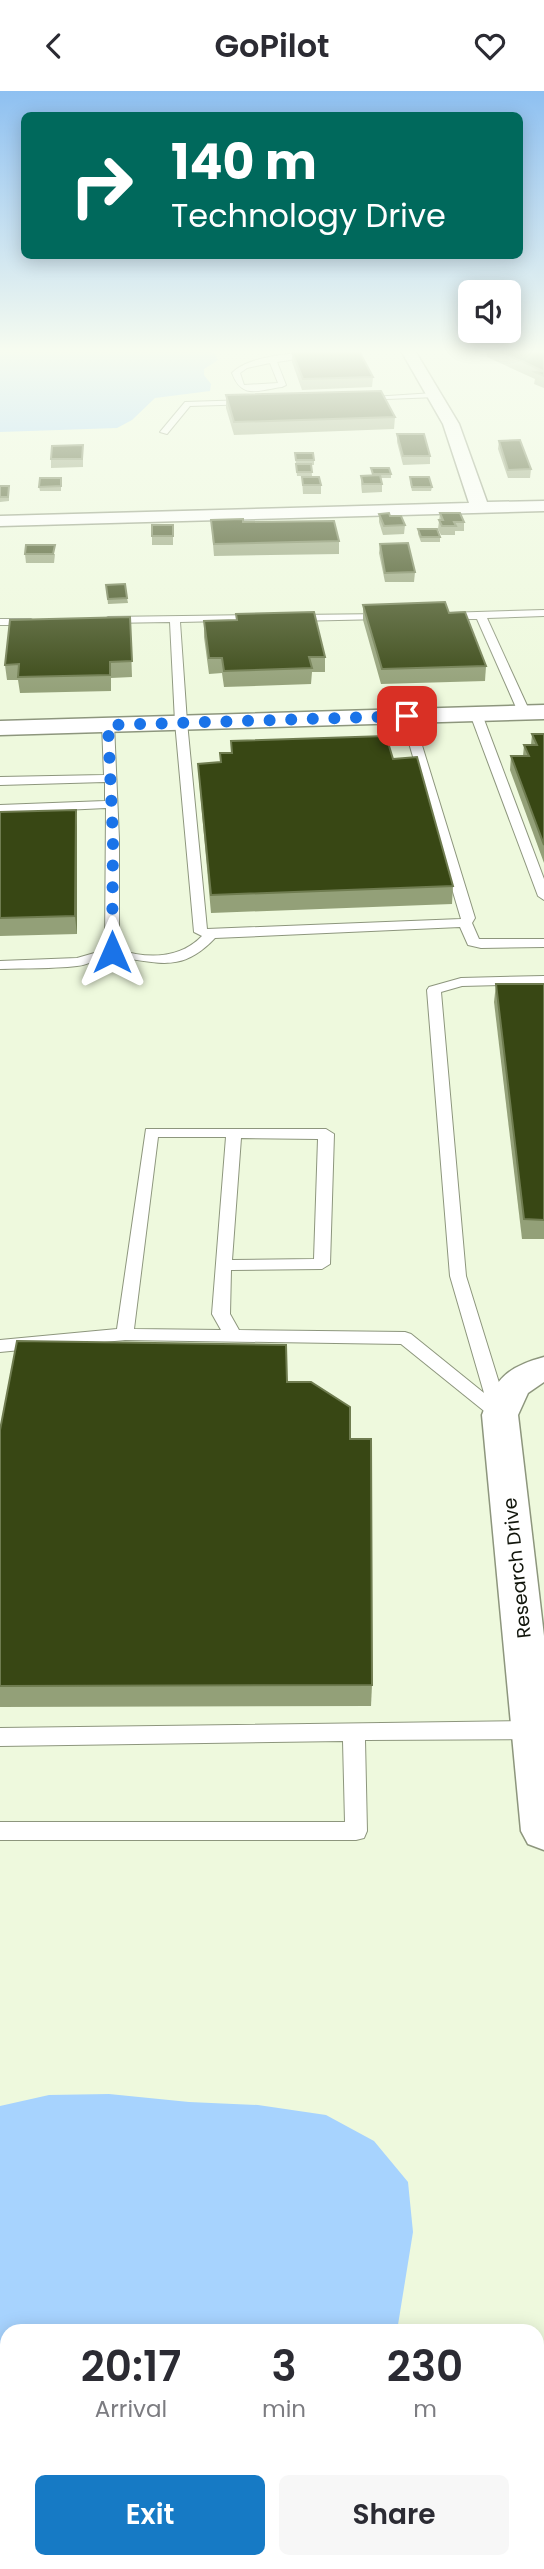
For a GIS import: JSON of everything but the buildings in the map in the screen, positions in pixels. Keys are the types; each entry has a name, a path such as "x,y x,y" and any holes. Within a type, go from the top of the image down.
{"street":[{"path":"465,465 480,508"},
{"path":"0,521 544,506"},
{"path":"0,728 534,712"},
{"path":"500,1415 508,1392 527,1374 544,1369"},
{"name":"Research Drive","path":"500,1415 544,1831"}],"lane":[{"path":"437,616 544,614"},
{"path":"479,615 534,712"},
{"path":"283,618 395,616"},
{"path":"94,621 269,618"},
{"path":"175,619 181,722 201,932 211,934 465,923"},
{"path":"0,622 40,622"},
{"path":"476,714 544,896"},
{"path":"407,716 468,918 465,923"},
{"path":"108,725 112,952"},
{"path":"0,781 110,778"},
{"path":"0,809 111,804"},
{"path":"465,923 473,942 544,943"},
{"path":"0,965 78,962 112,952 133,959 173,957 192,952 211,934"},
{"path":"500,1415 458,1276 434,990 461,982 544,980"},
{"path":"125,1334 151,1132 327,1134 322,1264 223,1265"},
{"path":"233,1336 221,1314 234,1133"},
{"path":"0,1346 125,1334 405,1338 500,1415"},
{"path":"0,1737 534,1731"},
{"path":"0,1831 356,1832 354,1732"}],"water":[{"path":"109,2094 258,2105 326,2115 374,2141 408,2182 413,2232 398,2324 0,2324 0,2106 49,2095"}],"route":[{"path":"112,952 113,839 108,725 407,716"}]}
